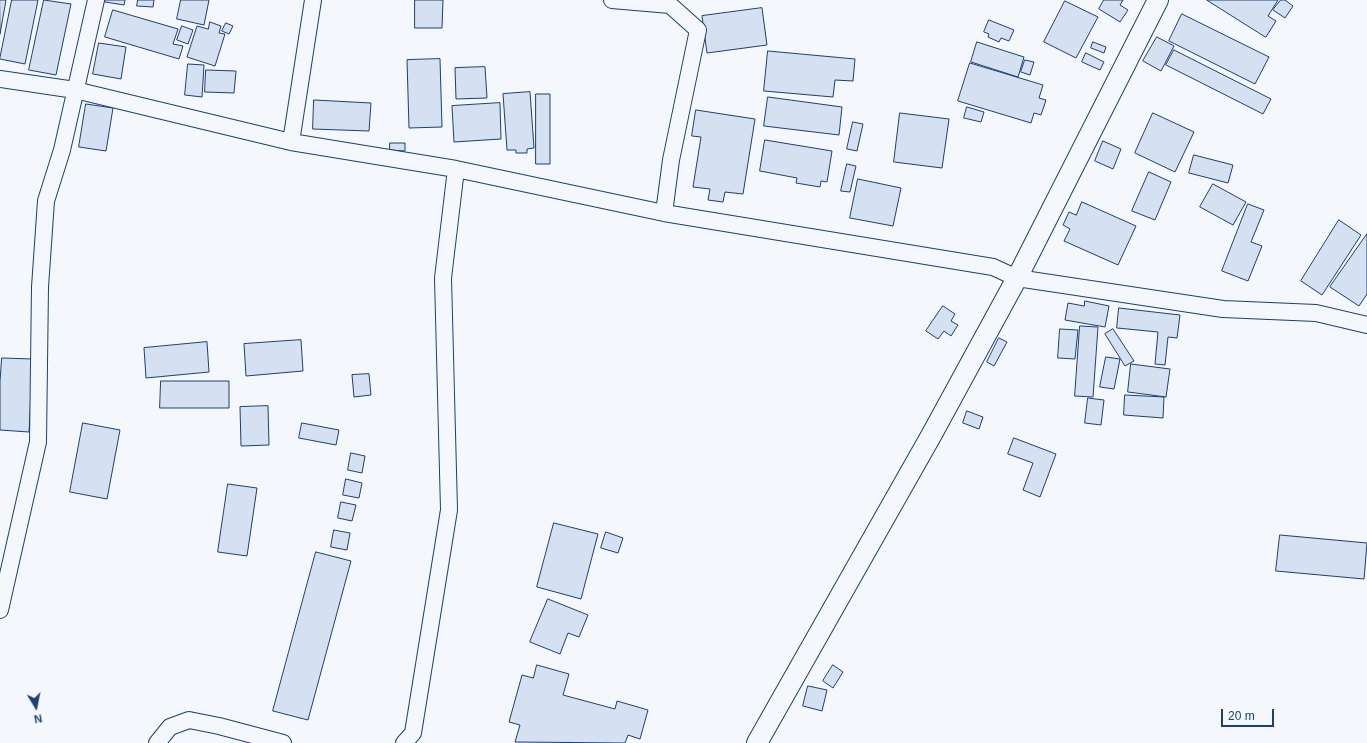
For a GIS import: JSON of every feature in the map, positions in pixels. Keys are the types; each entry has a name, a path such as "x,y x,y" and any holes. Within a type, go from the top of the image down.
{"street":[{"path":"0,610 38,442 40,287 46,201 62,150 96,0"},
{"path":"291,142 313,0"},
{"path":"612,0 670,6 698,30 671,160 664,214"},
{"path":"758,743 1018,278 1158,0"},
{"path":"0,79 75,90 291,142 456,169 664,214 993,267 1018,278 1223,309 1316,313 1367,325"},
{"path":"404,743 413,733 450,510 443,278 456,169"},
{"path":"157,743 170,727 189,720 219,726 283,743"}],"building":[{"path":"0,0 6,0 0,34"},
{"path":"12,0 38,0 25,64 0,59"},
{"path":"44,0 71,4 56,75 29,70"},
{"path":"105,0 125,0 124,5 105,2"},
{"path":"138,0 154,0 153,7 137,6"},
{"path":"181,0 209,0 204,25 177,19"},
{"path":"415,0 443,0 442,28 415,28"},
{"path":"1104,0 1123,0 1120,5 1128,10 1120,22 1099,9"},
{"path":"1207,0 1278,0 1268,16 1276,21 1266,37"},
{"path":"1281,0 1285,0 1293,6 1285,18 1273,10"},
{"path":"1065,1 1098,17 1076,58 1044,42"},
{"path":"762,8 767,45 707,53 702,16"},
{"path":"113,10 178,29 173,44 183,46 179,59 105,37"},
{"path":"1182,14 1269,57 1255,84 1169,41"},
{"path":"989,20 1014,30 1009,41 1001,38 999,42 988,37 989,34 984,32"},
{"path":"210,22 221,26 219,33 225,34 215,66 187,57 197,26 208,29"},
{"path":"226,23 233,26 229,34 222,31"},
{"path":"182,26 193,30 188,44 177,40"},
{"path":"1157,37 1174,46 1161,71 1143,61"},
{"path":"977,42 1024,57 1018,77 971,62"},
{"path":"1093,42 1106,47 1104,53 1091,48"},
{"path":"99,43 126,47 121,79 93,74"},
{"path":"1174,50 1271,99 1263,114 1166,65"},
{"path":"768,51 855,59 853,81 835,80 833,97 764,91"},
{"path":"1086,53 1104,62 1100,70 1082,62"},
{"path":"440,59 442,127 409,128 407,60"},
{"path":"1025,60 1034,62 1030,75 1021,72"},
{"path":"970,63 1043,85 1039,98 1046,100 1041,115 1034,113 1031,123 958,101"},
{"path":"188,64 204,65 202,97 185,95"},
{"path":"485,67 487,98 456,99 455,68"},
{"path":"206,70 236,71 234,93 205,92"},
{"path":"530,92 534,148 527,149 527,153 516,153 516,150 507,150 503,94"},
{"path":"536,94 550,94 550,164 536,164"},
{"path":"768,97 842,107 839,135 764,126"},
{"path":"314,100 371,103 369,131 313,129"},
{"path":"500,103 501,139 454,142 452,106"},
{"path":"86,104 113,108 106,151 79,147"},
{"path":"967,107 984,112 981,122 964,118"},
{"path":"696,110 755,119 743,194 725,192 723,202 708,200 710,189 693,187 701,137 692,136"},
{"path":"900,113 949,119 942,168 894,162"},
{"path":"1153,113 1194,132 1175,172 1135,153"},
{"path":"853,122 863,124 857,151 847,149"},
{"path":"765,140 832,151 827,182 821,181 820,187 796,183 797,178 760,171"},
{"path":"1103,141 1121,149 1113,169 1095,161"},
{"path":"390,143 405,143 405,151 390,150"},
{"path":"1194,155 1233,165 1228,183 1189,173"},
{"path":"847,164 856,166 850,192 841,191"},
{"path":"1149,172 1171,182 1155,220 1132,211"},
{"path":"858,179 901,188 893,226 850,218"},
{"path":"1213,184 1246,202 1233,225 1200,207"},
{"path":"1082,202 1136,226 1118,265 1064,241 1070,229 1063,225 1069,212 1076,215"},
{"path":"1248,204 1264,210 1251,242 1262,246 1248,281 1222,271"},
{"path":"1339,220 1361,235 1322,295 1301,281"},
{"path":"1367,234 1367,294 1359,306 1330,287"},
{"path":"1085,301 1109,306 1105,327 1065,320 1068,303 1084,306"},
{"path":"943,306 955,314 951,321 958,325 951,336 944,331 938,339 926,331"},
{"path":"1119,308 1180,315 1177,338 1168,337 1165,365 1155,364 1158,332 1117,328"},
{"path":"1080,326 1098,327 1093,397 1075,396"},
{"path":"1060,329 1078,330 1075,359 1058,358"},
{"path":"1113,329 1134,361 1125,366 1105,334"},
{"path":"999,338 1007,342 994,366 987,362"},
{"path":"301,340 303,371 246,376 244,344"},
{"path":"207,342 209,372 146,378 144,348"},
{"path":"1106,357 1120,359 1114,389 1100,387"},
{"path":"2,358 33,359 29,432 0,430 0,382"},
{"path":"1131,364 1170,369 1166,397 1128,392"},
{"path":"369,374 371,395 354,397 352,375"},
{"path":"161,381 229,381 229,408 160,408"},
{"path":"1125,395 1164,397 1163,418 1124,415"},
{"path":"1088,398 1104,400 1101,425 1085,423"},
{"path":"268,406 269,445 241,446 240,407"},
{"path":"967,411 983,417 979,429 963,423"},
{"path":"83,423 120,430 107,499 70,492"},
{"path":"302,423 339,430 336,445 299,438"},
{"path":"1014,438 1056,454 1040,497 1023,490 1033,463 1008,454"},
{"path":"351,453 365,456 362,473 348,470"},
{"path":"346,479 362,483 359,498 343,495"},
{"path":"228,484 257,488 247,556 218,552"},
{"path":"341,502 356,505 352,521 338,518"},
{"path":"554,523 598,534 581,599 537,587"},
{"path":"334,530 350,533 347,550 331,547"},
{"path":"606,532 623,538 618,553 601,548"},
{"path":"1280,535 1367,543 1364,579 1276,571"},
{"path":"316,552 351,561 308,720 273,711"},
{"path":"548,599 588,615 579,637 568,633 560,654 530,642"},
{"path":"537,665 569,674 563,695 615,709 617,701 648,710 640,739 628,735 625,743 515,742 520,725 509,722 522,675 533,678"},
{"path":"833,665 843,672 833,688 823,681"},
{"path":"808,686 827,690 822,711 803,706"}]}
